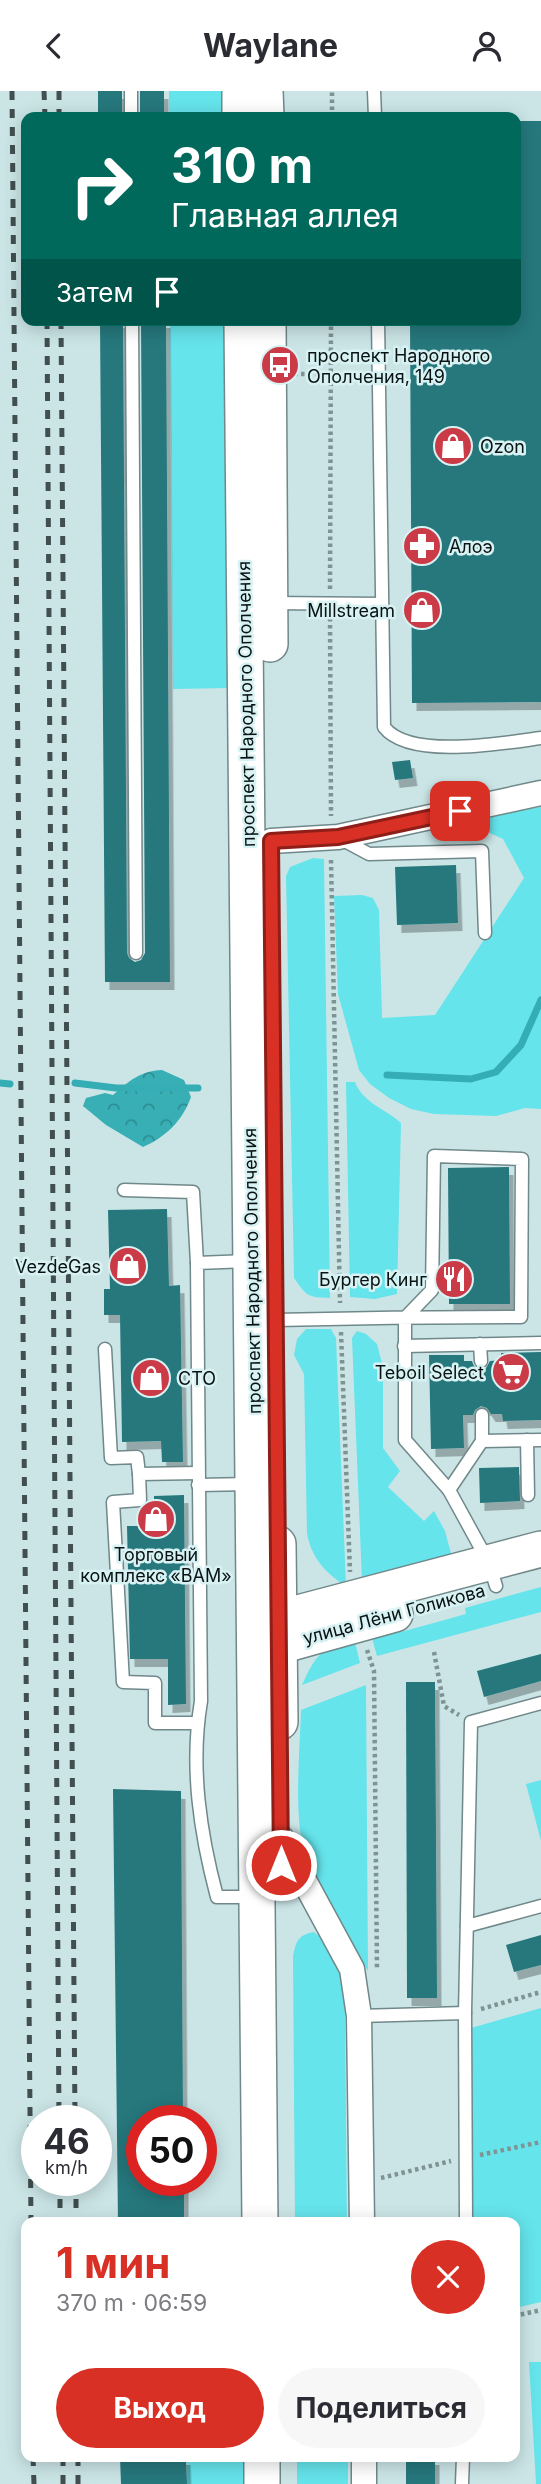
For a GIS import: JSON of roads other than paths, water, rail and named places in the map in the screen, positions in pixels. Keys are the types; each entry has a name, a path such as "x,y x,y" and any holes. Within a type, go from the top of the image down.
{"main road":[{"path":"240,91 240,112"},
{"path":"265,91 266,112"},
{"name":"проспект Народного Ополчения","path":"242,326 254,1484 271,1633 281,1838 284,2217"},
{"name":"проспект Народного Ополчения","path":"260,2217 258,1897 271,1633 275,1321 268,326"},
{"name":"улица Лёни Голикова","path":"271,1633 493,1574 541,1549"},
{"name":"улица Лёни Голикова","path":"493,1574 541,1574"},
{"path":"262,2462 262,2484"},
{"path":"286,2462 286,2484"}],"street":[{"path":"271,841 335,838 541,793"},
{"path":"281,1838 352,1969 359,2016 362,2217"},
{"path":"364,2462 364,2484"}],"lane":[{"path":"131,91 131,112"},
{"path":"374,91 375,112"},
{"path":"132,326 136,953"},
{"path":"378,326 384,727 400,741 416,744 478,747 541,738"},
{"path":"269,603 382,604"},
{"path":"335,838 369,854 482,851 485,933"},
{"path":"275,1321 340,1319 405,1318 521,1317 522,1159 434,1156 432,1290 405,1318 405,1440 449,1490 493,1574"},
{"path":"124,1190 193,1192 197,1263 201,1701 197,1723 198,1810 217,1897 258,1897"},
{"path":"197,1263 251,1261"},
{"path":"404,1346 541,1343"},
{"path":"480,1344 481,1361"},
{"path":"105,1349 111,1458 137,1457 139,1474 140,1500 113,1502 122,1682 155,1683 155,1723 197,1723"},
{"path":"449,1490 482,1441 482,1415"},
{"path":"527,1440 528,1495"},
{"path":"482,1441 541,1440"},
{"path":"139,1474 254,1484"},
{"path":"466,2217 465,2013 471,1722 541,1703"},
{"path":"467,1926 541,1906"},
{"path":"359,2016 465,2013"},
{"path":"462,2484 463,2462"}],"waterway":[{"path":"387,1075 471,1079 496,1072 521,1045 541,1000"},
{"path":"0,1083 10,1084"},
{"path":"75,1083 116,1088 198,1088"}],"railway":[{"path":"12,91 31,2217"},
{"path":"44,91 45,112"},
{"path":"59,91 59,112"},
{"path":"47,326 59,2105"},
{"path":"61,326 75,2105"},
{"path":"60,2196 60,2217"},
{"path":"76,2196 76,2217"},
{"path":"33,2462 34,2484"},
{"path":"63,2462 63,2484"},
{"path":"78,2462 78,2484"}],"place":[{"name":"проспект Народного Ополчения, 149","path":"280,365"},
{"name":"Ozon","path":"453,446"},
{"name":"Алоэ","path":"422,546"},
{"name":"Millstream","path":"422,610"},
{"name":"VezdeGas","path":"128,1266"},
{"name":"Бургер Кинг","path":"454,1279"},
{"name":"Teboil Select","path":"511,1372"},
{"name":"СТО","path":"151,1378"},
{"name":"Торговый комплекс «ВАМ»","path":"156,1519"}]}
